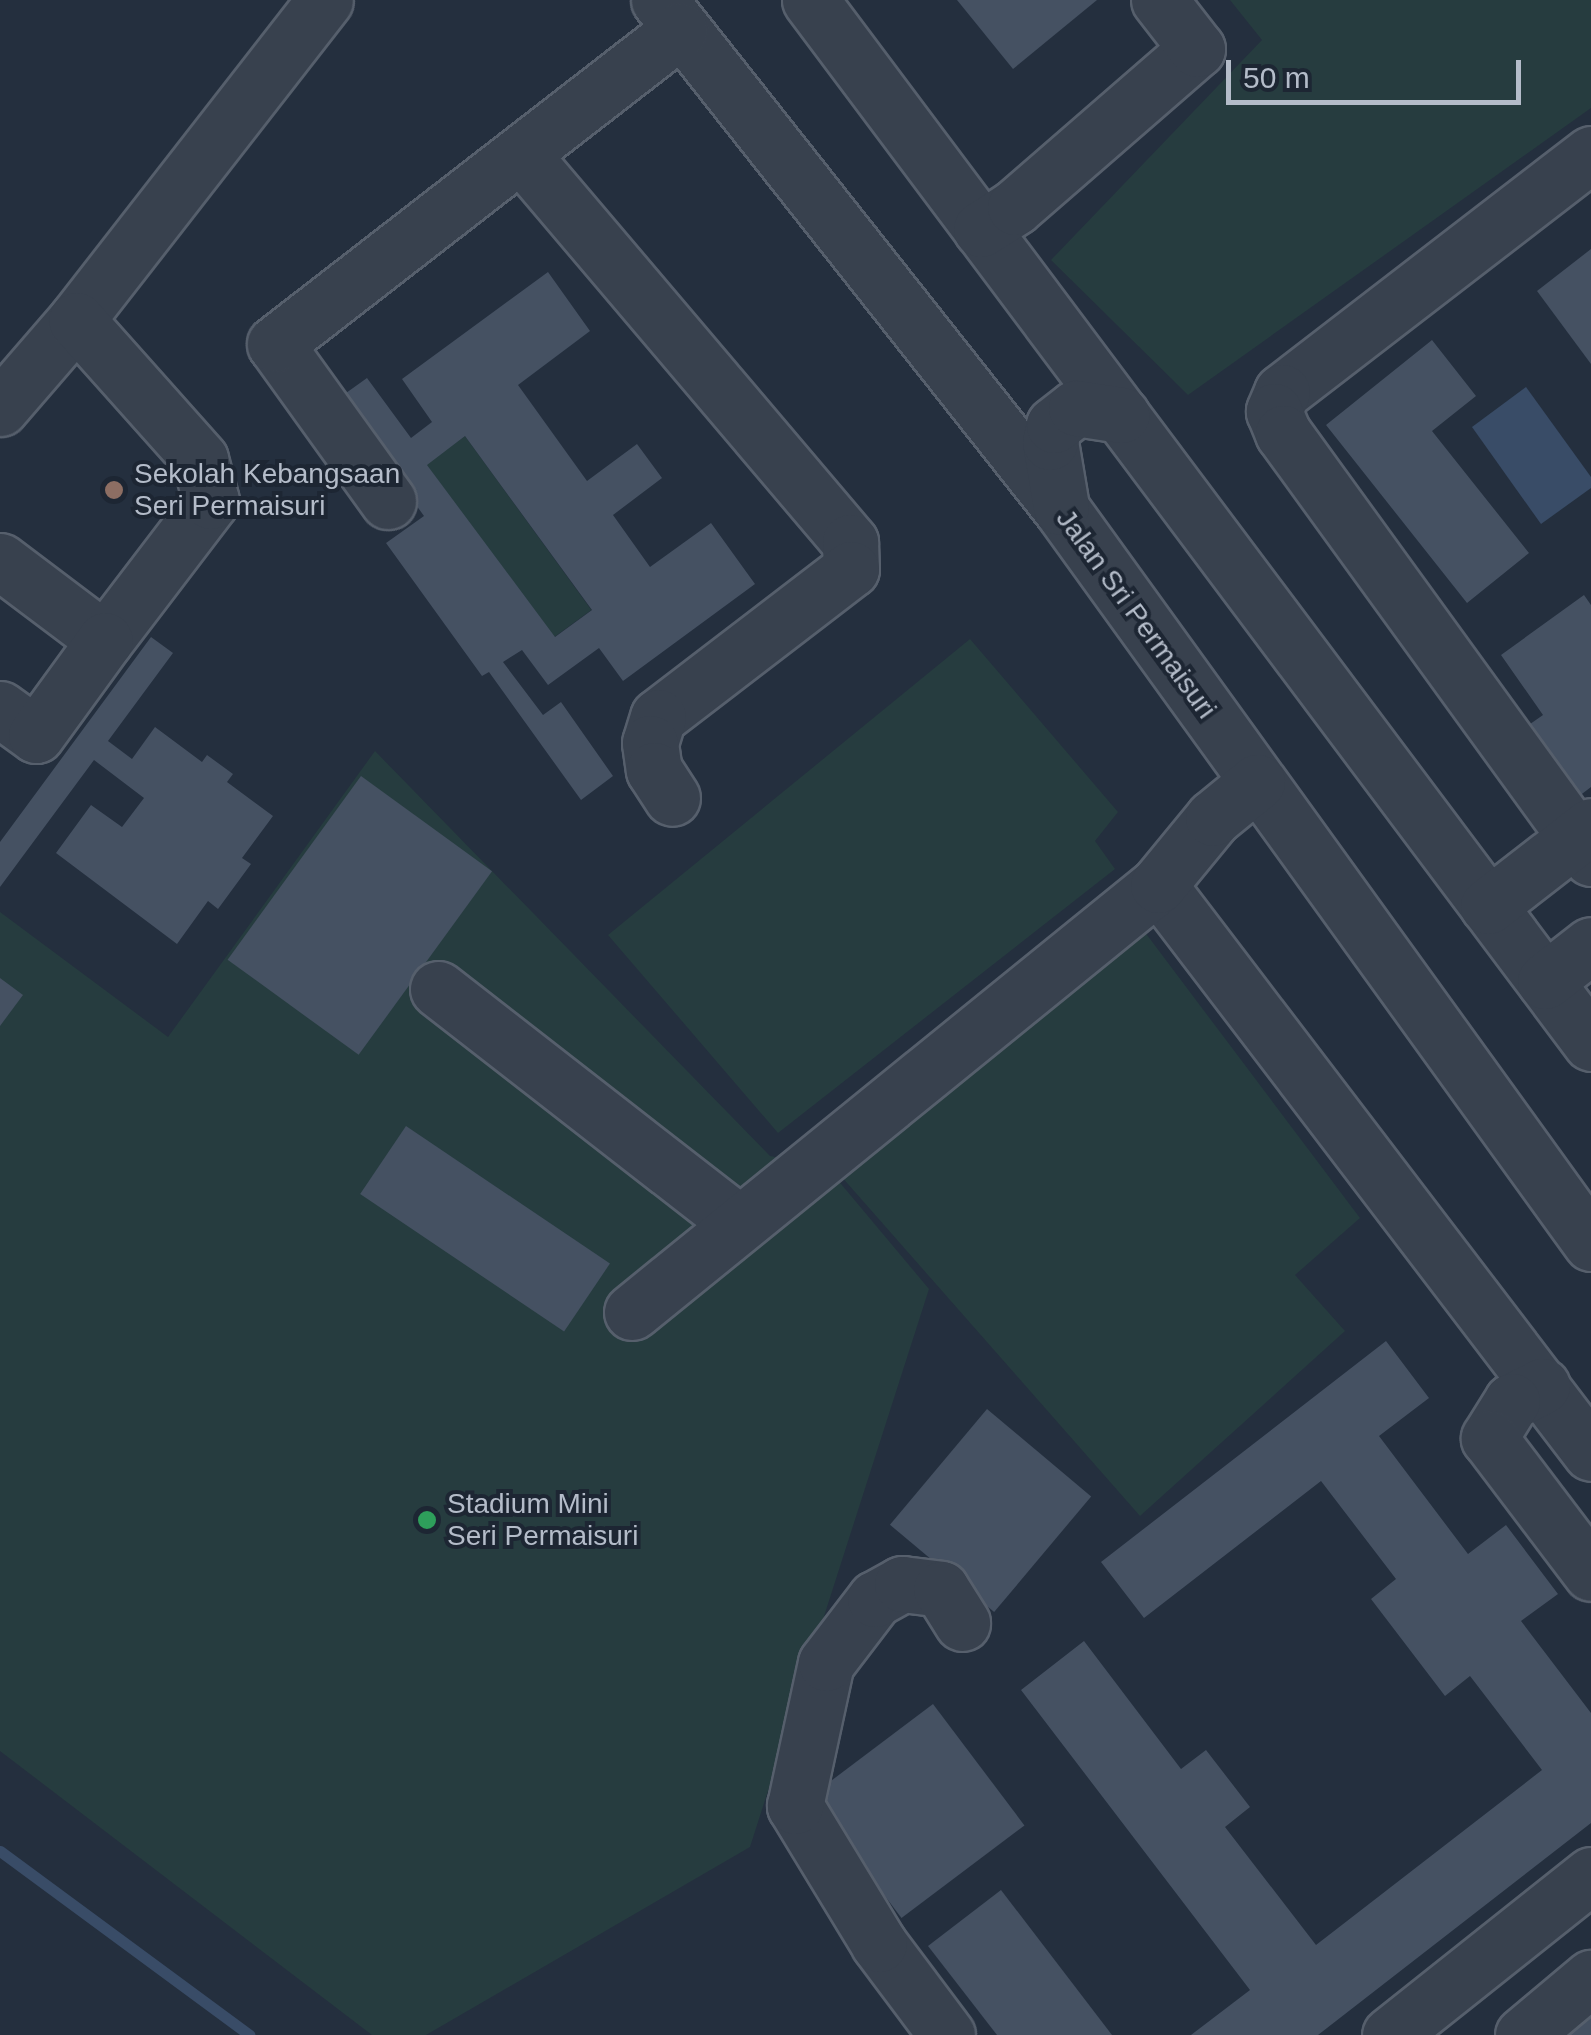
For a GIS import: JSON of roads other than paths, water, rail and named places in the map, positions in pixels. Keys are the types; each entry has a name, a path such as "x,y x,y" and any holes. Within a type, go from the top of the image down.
{"street":[{"path":"0,408 76,320 325,0"},
{"path":"981,229 1015,207 1197,49 1159,0"},
{"path":"816,2 981,229 1591,1043"},
{"path":"388,501 274,344 521,154 670,15"},
{"name":"Jalan Sri Permaisuri","path":"670,15 1062,510 1591,1243"},
{"path":"521,154 850,542 851,569 658,718 650,743 654,770 672,798"},
{"path":"1488,906 1586,840 1283,433 1274,411 1282,392 1591,154"},
{"path":"0,709 36,735 210,501 200,459 76,320"},
{"path":"1062,510 1050,442 1054,425 1076,408 1121,416"},
{"path":"0,561 106,640"},
{"path":"632,1312 736,1222 1158,885 1214,818 1257,782"},
{"path":"1158,885 1591,1453"},
{"path":"1544,981 1591,944"},
{"path":"438,989 736,1222"},
{"path":"1542,1386 1512,1402 1489,1438 1591,1573"},
{"path":"947,2035 879,1944 795,1806 826,1663 875,1599 902,1584 941,1589 962,1623"},
{"path":"1390,2035 1591,1875"},
{"path":"1523,2035 1591,1978"}],"water":[{"path":"1526,387 1591,477 1591,488 1541,524 1472,427"}],"waterway":[{"path":"0,1851 250,2035"}],"place":[{"name":"Sekolah Kebangsaan Seri Permaisuri","path":"114,490"},
{"name":"Stadium Mini Seri Permaisuri","path":"427,1520"}]}
